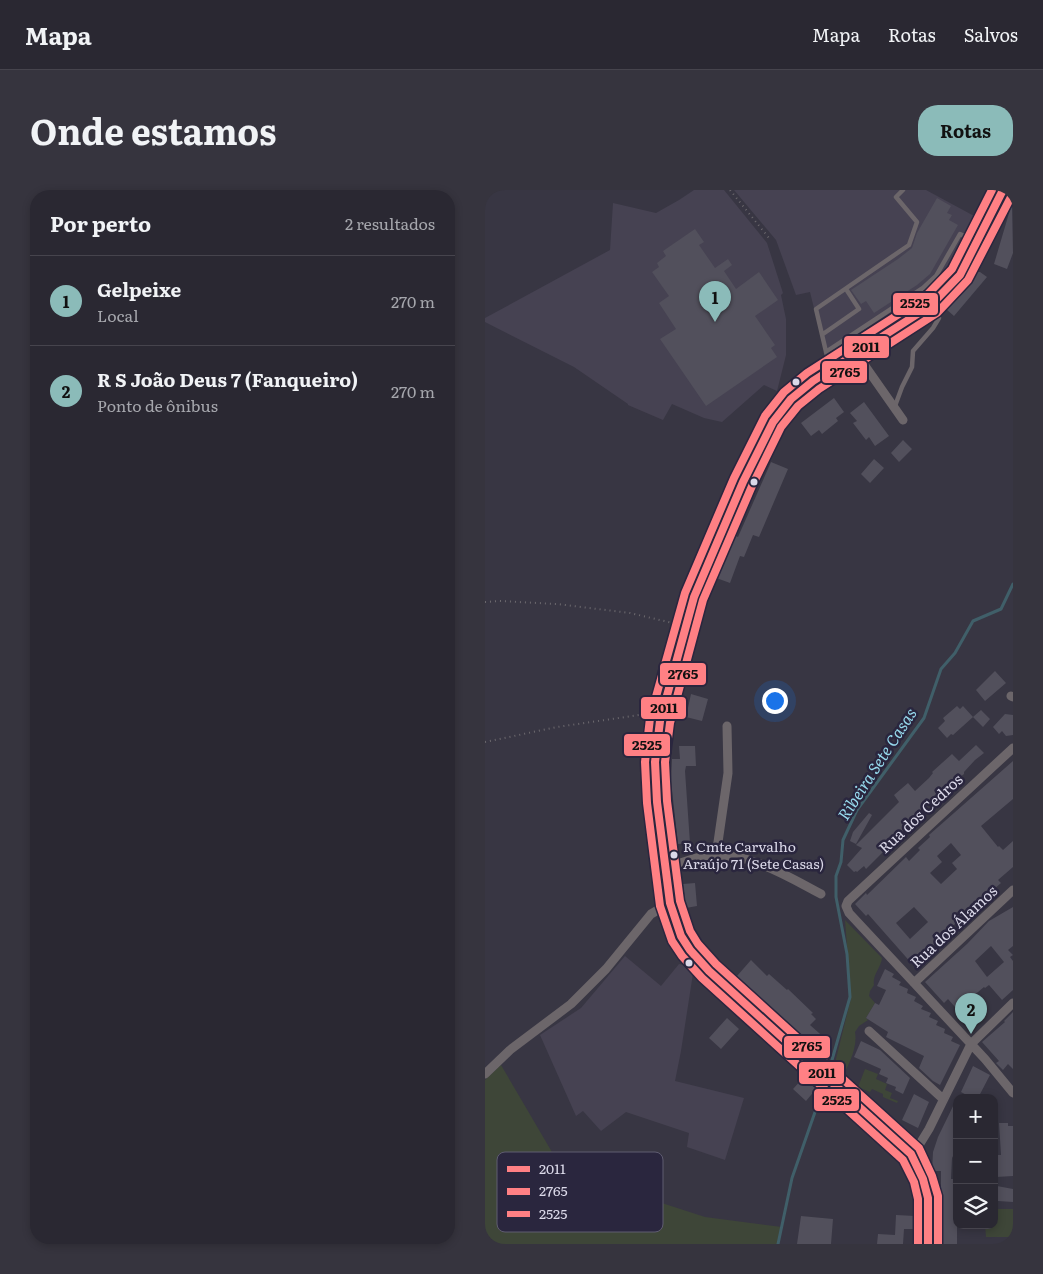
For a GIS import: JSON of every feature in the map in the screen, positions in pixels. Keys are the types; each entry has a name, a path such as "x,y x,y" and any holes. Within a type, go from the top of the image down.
{"main road":[{"path":"929,1244 928,1198 923,1178 911,1154 699,962 681,936 670,903 657,802 655,762 662,712 697,592 743,482 773,422 791,399 813,381 930,306 936,300 960,275 1003,190"}],"street":[{"path":"856,353 903,420"},
{"path":"716,856 728,773 727,726"},
{"name":"Rua dos Cedros","path":"914,984 849,913 846,906 848,901 1013,748"},
{"path":"666,868 701,857 716,856 748,860 777,871 821,894"},
{"name":"Rua dos Álamos","path":"914,984 1013,890"},
{"path":"485,1074 510,1050 571,1004 605,969 651,914 670,903"},
{"path":"914,984 997,1072 1013,1092"},
{"path":"911,1154 921,1142 971,1044 1013,1003"},
{"path":"869,1031 943,1099"}],"lane":[{"path":"835,367 826,352 816,309 909,245 917,222 896,197 903,190"},
{"path":"826,352 923,288 939,271 961,234 976,242"},
{"path":"823,334 859,309 846,289"},
{"path":"894,408 912,367 913,351 939,318 936,300"}],"path":[{"path":"730,190 769,238"},
{"path":"485,602 557,604 630,613 687,626"},
{"path":"485,742 566,726 662,712"}],"shaded area":[{"path":"694,190 724,190 767,243 783,293 781,295 786,319 786,355 777,391 764,385 722,422 704,418 672,404 663,420 628,405 574,367 485,322 485,318 610,250 613,203 656,213"},
{"path":"734,190 926,190 976,217 942,275 827,361 810,292 796,295 776,240"},
{"path":"625,956 661,986 679,964 694,967 675,1081 744,1098 725,1160 687,1147 689,1133 626,1112 601,1131 583,1111 576,1116 540,1035 581,1008"}],"green space":[{"path":"845,920 882,958 869,996 875,1003 866,1018 868,1020 859,1026 855,1032 854,1051 840,1081 835,1076 836,1059 851,998"},
{"path":"501,1065 552,1152 497,1152 497,1232 663,1232 663,1203 705,1217 782,1227 778,1244 485,1244 485,1080"},
{"path":"865,1069 878,1074 876,1079 887,1084 885,1090 892,1093 890,1098 898,1101 897,1103 883,1097 883,1094 872,1089 870,1092 858,1087"},
{"path":"998,1209 1013,1209 1013,1237 986,1237 985,1229 998,1229"}],"building":[{"path":"937,198 951,206 947,213 952,215 949,220 958,225 930,274 917,285 874,313 866,301 861,304 851,290 912,248 917,233"},
{"path":"1012,203 1013,253 1007,269 994,264"},
{"path":"695,229 704,242 699,245 715,268 728,259 732,265 724,271 736,289 759,272 778,300 755,316 775,345 771,348 777,357 706,406 660,339 676,329 659,303 669,296 652,272 659,267 657,263 666,256 663,251"},
{"path":"977,272 987,277 954,316 946,309"},
{"path":"834,398 844,412 836,418 838,421 822,434 819,430 811,436 801,423"},
{"path":"864,402 889,436 875,446 869,437 866,440 853,423 857,421 850,413"},
{"path":"903,440 912,449 899,462 891,453"},
{"path":"874,459 884,468 870,483 861,474"},
{"path":"771,462 788,469 759,537 753,535 744,557 740,556 730,583 711,576 729,533 738,537"},
{"path":"995,671 1006,683 985,701 976,690"},
{"path":"691,694 708,699 702,721 686,717"},
{"path":"957,706 960,709 963,706 973,717 947,738 938,728 945,721 943,718"},
{"path":"981,710 990,719 983,727 973,717"},
{"path":"1005,714 1013,715 1013,735 1006,736 1002,731 999,734 993,727"},
{"path":"976,745 984,753 975,760 964,774 908,822 910,825 866,869 864,866 857,872 854,872 847,865 862,848 856,845 899,802 894,795 908,783 915,791 952,754 959,761"},
{"path":"679,746 695,746 696,766 686,766 685,771 690,843 678,844 671,781 672,759 680,759"},
{"path":"1013,761 1013,799 981,826 998,847 1003,850 1013,841 1013,867 998,880 1001,883 993,890 991,888 981,900 913,965 868,914 866,916 855,904 866,893 867,895 906,857 909,861 920,850 918,848 930,837 929,835","holes":["951,843 961,855 952,863 957,869 941,884 930,873 942,862 937,856","914,907 928,922 910,939 896,923"]},
{"path":"869,813 872,815 856,844 850,841 853,832"},
{"path":"695,883 697,906 686,908 683,884"},
{"path":"1013,907 1013,946 1008,950 1013,955 1010,957 1013,961 1013,990 1002,1000 989,985 984,987 972,997 981,1007 971,1016 966,1011 962,1015 948,999 944,1003 925,982 989,921","holes":["991,946 1004,962 987,977 975,961"]},
{"path":"751,960 767,976 769,974 788,989 813,1013 811,1014 816,1019 810,1025 828,1041 819,1051 737,976"},
{"path":"885,969 894,974 892,977 901,982 899,985 908,989 907,993 916,997 914,1001 923,1006 921,1009 931,1013 929,1017 938,1021 936,1025 945,1029 944,1033 953,1037 951,1041 960,1045 940,1085 919,1068 924,1056 886,1037 888,1032 866,1018 875,1003 879,1005 886,990 877,986"},
{"path":"1013,1012 1013,1069 1008,1064 1003,1070 996,1063 999,1061 982,1042 1005,1022"},
{"path":"727,1018 739,1029 721,1049 709,1038"},
{"path":"861,1041 880,1050 910,1078 903,1094 895,1090 896,1087 886,1083 888,1078 879,1074 881,1069 854,1057"},
{"path":"973,1066 990,1075 980,1094 965,1094 961,1092"},
{"path":"803,1078 816,1089 806,1101 793,1089"},
{"path":"914,1094 929,1102 918,1128 902,1120"},
{"path":"953,1106 951,1179 953,1179 953,1229 957,1229 957,1244 941,1244 941,1171 932,1171 933,1152"},
{"path":"999,1123 1008,1123 1008,1126 1013,1126 1013,1176 998,1177 998,1155 1001,1155"},
{"path":"998,1186 1013,1189 1013,1202 998,1201"},
{"path":"896,1215 915,1216 915,1229 904,1229 903,1244 877,1244 878,1234 895,1235"},
{"path":"801,1216 833,1219 831,1244 797,1244"}],"waterway":[{"name":"Ribeira Sete Casas","path":"828,1074 850,997 847,954 836,897 836,876 841,862 843,840 857,810 924,718 941,669 955,653 973,621 1001,609 1013,584"},
{"name":"Ribeira Sete Casas","path":"778,1244 792,1178 822,1092"}],"transit line":[{"name":"2525","path":"918,1244 918,1199 914,1182 903,1160 702,978 682,956 672,941 660,906 647,803 645,762 650,718 685,593 734,478 765,416 784,392 807,373 924,298 952,269 992,190"},
{"name":"2011","path":"928,1244 928,1198 923,1179 911,1154 709,971 690,950 681,936 670,903 657,802 655,762 660,721 694,597 743,482 773,422 791,399 813,381 930,306 960,275 1003,190"},
{"name":"2765","path":"938,1244 938,1196 932,1176 919,1148 716,964 698,944 690,931 680,901 667,801 665,762 670,723 703,600 752,486 781,427 798,406 819,389 937,313 968,280 1012,195"}],"place":[{"name":"Gelpeixe","path":"715,322"},
{"name":"R Cmte Carvalho Araújo 71 (Sete Casas)","path":"674,855"},
{"name":"R S João Deus 7 (Fanqueiro)","path":"971,1034"}]}
